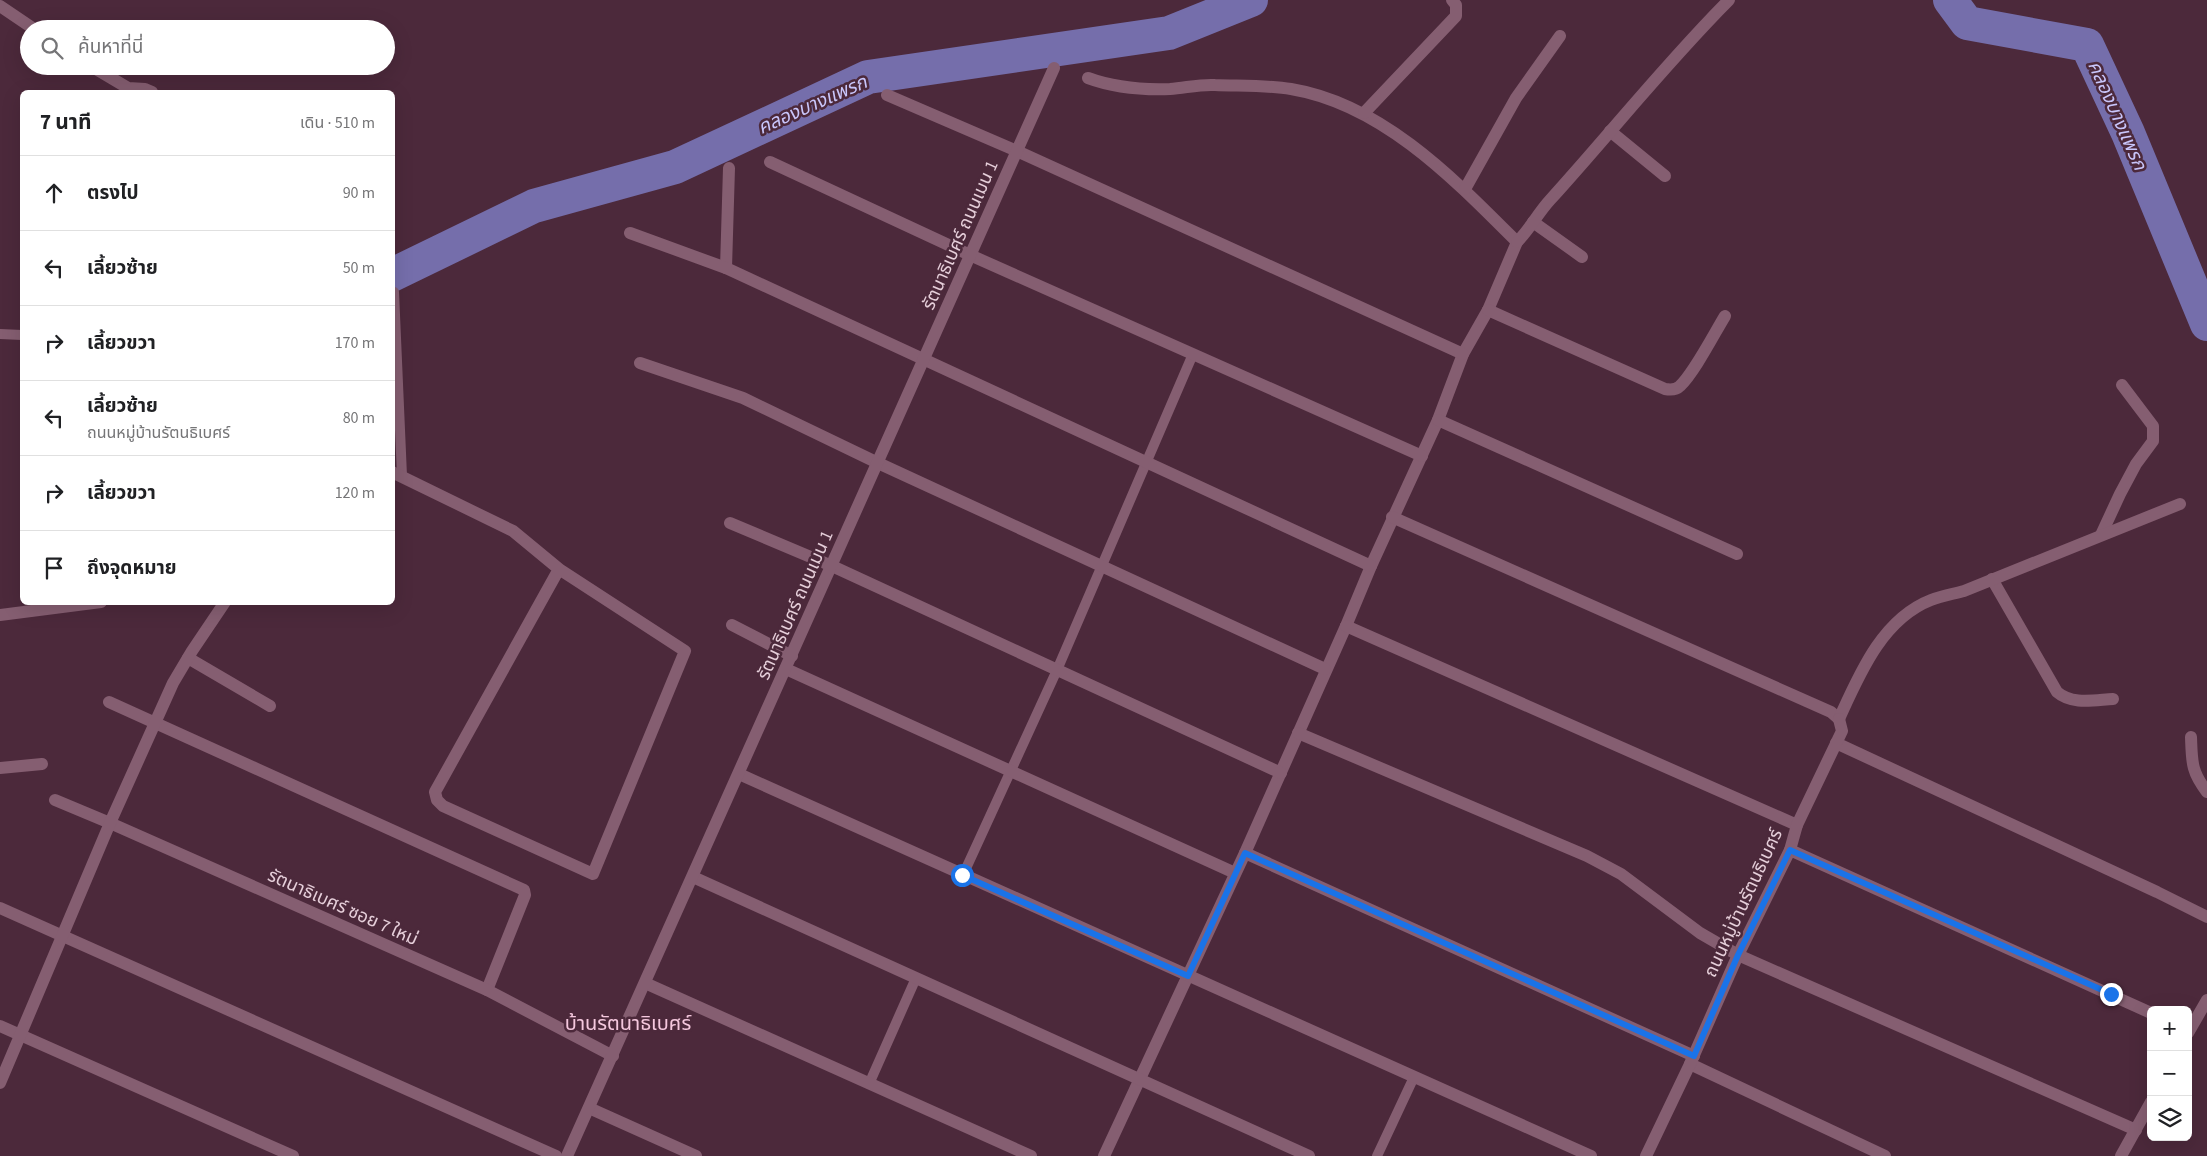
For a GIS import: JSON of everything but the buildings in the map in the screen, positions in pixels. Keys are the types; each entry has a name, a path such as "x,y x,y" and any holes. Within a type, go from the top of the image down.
{"street":[{"path":"1364,113 1456,16 1456,5 1452,0"},
{"path":"1104,1156 1236,873 1325,669 1346,626 1370,566 1438,420 1463,354 1488,310 1517,242 1543,208 1610,131 1729,0"},
{"path":"0,6 21,20"},
{"path":"1465,190 1516,98 1560,36"},
{"name":"รัตนาธิเบศร์ ถนนเมน 1","path":"567,1156 1054,68"},
{"path":"105,75 129,90 147,90"},
{"path":"1088,78 1109,86 1131,89 1169,89 1208,85 1291,89 1346,104 1364,113 1441,168 1517,242"},
{"path":"887,95 1018,151 1463,354"},
{"path":"1610,131 1665,176"},
{"path":"770,162 970,256 1422,456"},
{"path":"726,268 728,168"},
{"path":"1533,222 1582,257"},
{"path":"630,232 726,268 1370,566"},
{"path":"1488,310 1665,389 1672,390 1679,387 1688,375 1725,316"},
{"path":"640,363 743,398 878,463 1325,669"},
{"path":"2101,534 2136,464 2154,441 2153,426 2122,385"},
{"path":"1438,420 1737,554"},
{"path":"397,474 513,531 559,568 685,652 592,874 443,806 437,800 435,792 559,568"},
{"name":"ถนนหมู่บ้านรัตนธิเบศร์","path":"1646,1156 1692,1060 1738,955 1790,850 1797,825 1842,731 1839,719 1865,664 1894,625 1912,610 1931,600 1964,591 2101,534 2180,504"},
{"path":"1392,517 1831,712 1839,719"},
{"path":"730,523 832,566 1281,773"},
{"path":"1992,579 2057,692 2065,699 2075,701 2113,699"},
{"path":"0,615 72,605"},
{"path":"0,1083 64,937 110,823 173,683 223,605"},
{"path":"732,625 792,656"},
{"path":"1346,626 1797,825"},
{"path":"188,658 270,706"},
{"path":"786,669 1236,873"},
{"path":"109,702 524,890 525,895 487,990"},
{"path":"1298,734 1587,856 1621,874 1700,933 1738,955 2136,1130"},
{"path":"2191,737 2192,760 2196,777 2207,792"},
{"path":"1836,743 2207,917"},
{"path":"0,768 42,764"},
{"path":"739,774 1591,1156"},
{"name":"รัตนาธิเบศร์ ซอย 7 ใหม่","path":"55,800 487,990 613,1056"},
{"path":"1790,850 2147,1011"},
{"path":"1245,853 1692,1060 1886,1156"},
{"path":"693,877 1310,1156"},
{"path":"0,908 556,1156"},
{"path":"645,983 1031,1156"},
{"path":"2192,1027 2207,1000"},
{"path":"0,1026 293,1156"},
{"path":"590,1108 696,1156"},
{"path":"2121,1156 2147,1109"}],"lane":[{"path":"0,334 20,334"},
{"path":"395,353 397,474"},
{"path":"962,875 1057,670 1193,354"},
{"path":"870,1084 916,978"},
{"path":"1377,1156 1414,1077"}],"waterway":[{"name":"คลองบางแพรก","path":"395,274 534,206 675,167 868,77 1169,33 1251,0"},
{"name":"คลองบางแพรก","path":"1950,0 1967,23 2087,45 2128,133 2207,324"}],"district":[{"name":"บ้านรัตนาธิเบศร์","path":"628,1023"}],"route":[{"path":"962,875 1188,976 1245,853 1694,1056 1738,955 1790,850 2111,994"}]}
